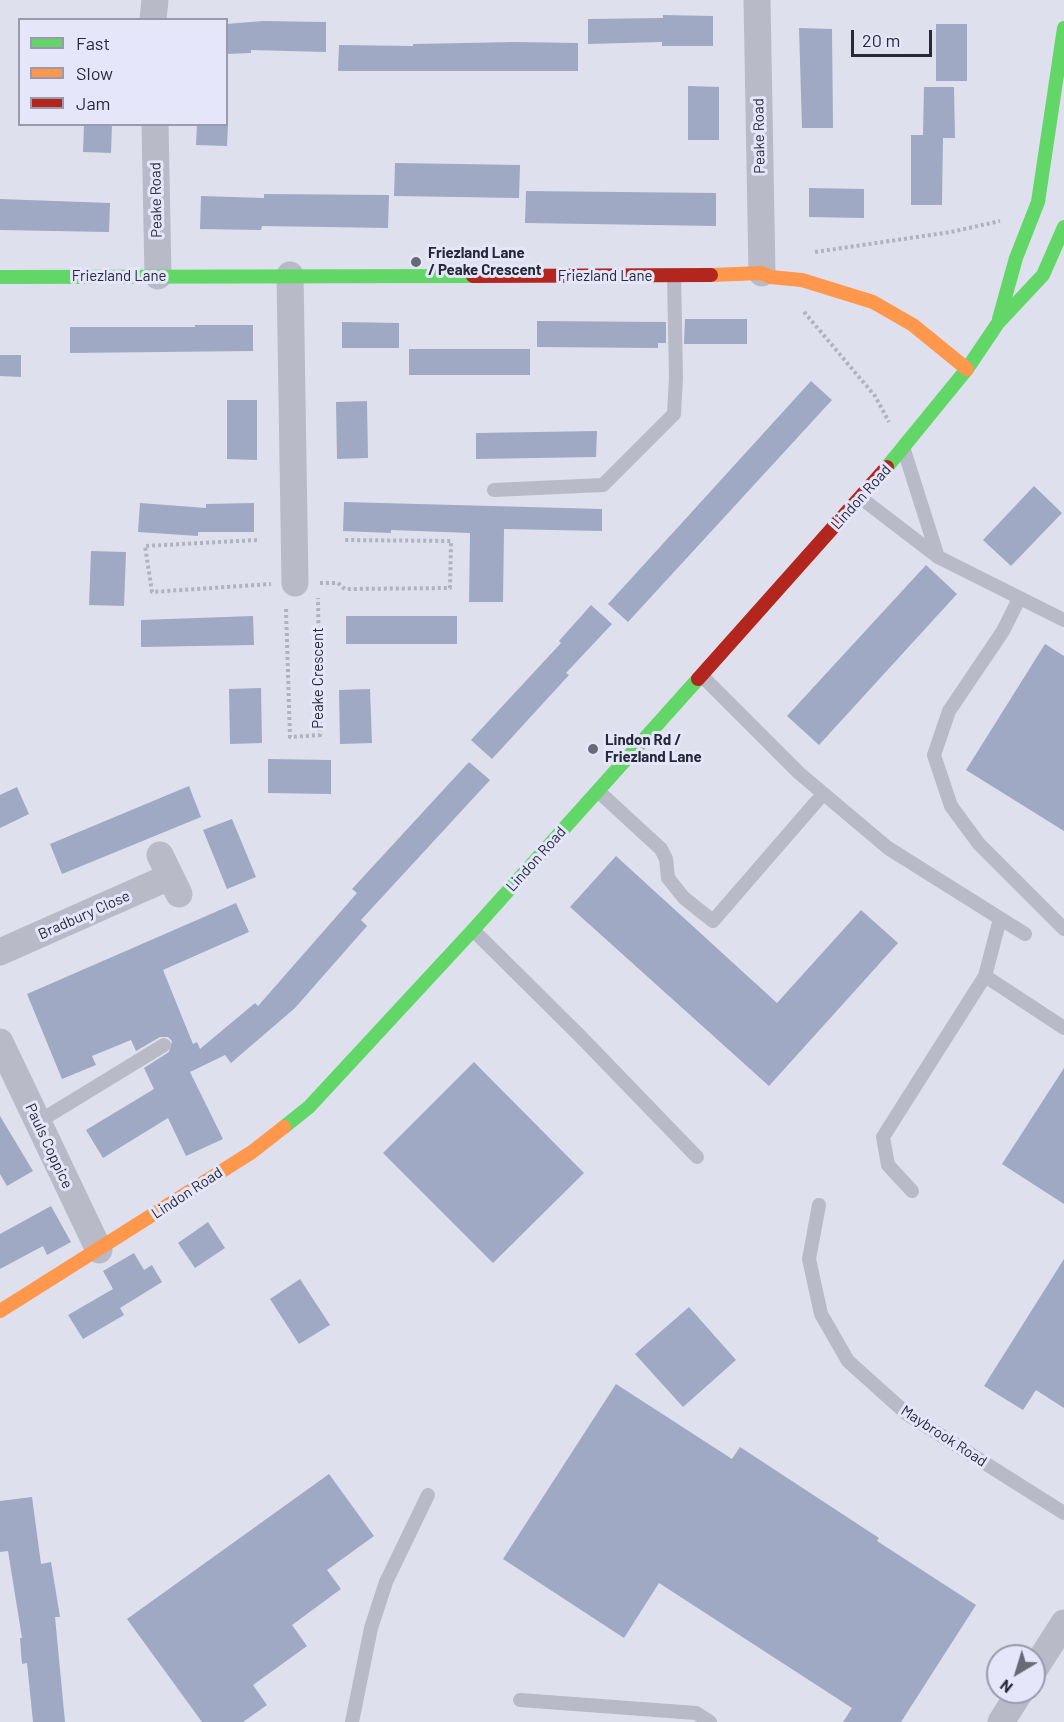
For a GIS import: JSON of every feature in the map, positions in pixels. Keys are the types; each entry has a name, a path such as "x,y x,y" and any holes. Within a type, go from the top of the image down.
{"main road":[{"name":"Lindon Road","path":"998,324 1016,258 1038,202 1064,28"},
{"path":"1047,147 1064,149"},
{"name":"Lindon Road","path":"0,1311 252,1152 309,1107 473,930 904,450 967,369 998,324 1043,275 1064,227"},
{"name":"Friezland Lane","path":"0,277 674,276 762,273 770,277 802,280 873,302 913,325 967,369"}],"street":[{"path":"153,18 155,0"},
{"name":"Peake Road","path":"757,0 762,273"},
{"name":"Peake Road","path":"155,126 158,276"},
{"path":"290,275 300,591"},
{"name":"Bradbury Close","path":"0,952 169,875"},
{"name":"Pauls Coppice","path":"0,1042 99,1250"},
{"path":"1046,1654 1061,1633"},
{"path":"1001,1722 1012,1704"}],"lane":[{"path":"494,490 603,485 674,414 676,377 674,276"},
{"path":"904,450 938,557"},
{"path":"861,498 938,557 1064,620"},
{"path":"1018,599 1003,631 949,711 934,755 951,806 979,844 1064,929"},
{"path":"702,676 823,794 888,848 1026,934"},
{"path":"597,791 661,849 666,859 668,878 684,898 713,921 823,794"},
{"path":"912,1191 888,1165 883,1137 985,975 1000,919"},
{"path":"473,930 555,1010 697,1157"},
{"path":"985,975 1064,1028"},
{"path":"38,1122 164,1045"},
{"name":"Maybrook Road","path":"819,1205 809,1259 822,1314 848,1361 907,1414 1064,1513"},
{"path":"352,1722 371,1628 386,1582 428,1495"},
{"path":"520,1700 696,1713 710,1722"}],"path":[{"path":"802,280 802,254 951,232 1009,218"},
{"path":"801,310 875,396 904,450"},
{"name":"Peake Crescent","path":"300,591 320,735 290,737 300,591"}],"building":[{"path":"663,15 713,16 713,46 662,46 662,42 588,44 588,19 663,18"},
{"path":"263,21 326,22 326,52 251,50 251,53 228,54 228,24"},
{"path":"936,24 967,24 967,81 936,81"},
{"path":"799,28 832,29 833,128 802,128"},
{"path":"578,43 578,71 338,71 339,45 413,46 413,44"},
{"path":"688,86 719,87 719,140 688,140"},
{"path":"924,87 954,87 955,138 943,138 942,205 911,205 911,135 923,135"},
{"path":"84,126 112,126 111,153 83,152"},
{"path":"197,126 228,126 227,146 196,145"},
{"path":"395,163 520,165 519,198 394,196"},
{"path":"809,188 864,189 864,218 809,217"},
{"path":"526,191 716,193 716,226 525,223"},
{"path":"264,194 389,195 388,228 262,226 261,230 200,229 201,196 264,198"},
{"path":"0,199 110,203 109,232 0,230"},
{"path":"685,319 747,319 747,344 684,344"},
{"path":"537,321 666,322 666,343 658,343 658,348 537,347"},
{"path":"342,322 399,323 399,348 342,348"},
{"path":"195,325 253,325 253,351 70,353 70,327 195,327"},
{"path":"409,349 530,349 530,375 409,375"},
{"path":"0,355 21,355 21,377 0,376"},
{"path":"811,381 832,400 628,622 608,604"},
{"path":"227,400 257,400 257,460 227,459"},
{"path":"367,401 368,458 337,459 336,402"},
{"path":"597,431 596,457 476,459 476,433"},
{"path":"1034,486 1062,513 1011,566 983,540"},
{"path":"344,502 602,509 602,531 504,529 503,602 469,602 470,533 343,531"},
{"path":"140,503 206,508 206,504 254,503 254,532 198,532 198,536 138,532"},
{"path":"91,551 126,552 124,606 89,605"},
{"path":"926,565 957,594 819,745 787,716"},
{"path":"591,605 612,624 566,673 569,675 492,759 471,740 561,643 559,641"},
{"path":"253,616 254,645 141,647 141,620"},
{"path":"346,616 457,616 457,644 346,644"},
{"path":"1045,644 1064,656 1064,831 966,770"},
{"path":"261,688 262,743 230,744 229,689"},
{"path":"370,689 372,743 340,744 339,690"},
{"path":"268,759 331,760 331,794 268,793"},
{"path":"469,762 490,780 361,920 367,926 295,1008 231,1063 225,1055 190,1072 223,1139 186,1156 168,1118 103,1158 86,1130 154,1089 144,1068 169,1052 172,1041 168,1037 160,1037 136,1051 131,1040 92,1056 96,1065 62,1079 27,994 236,903 249,932 163,970 193,1044 197,1042 200,1049 255,1003 258,1006 357,893 352,889"},
{"path":"189,786 201,817 62,874 50,844"},
{"path":"17,787 29,814 0,828 0,795"},
{"path":"232,819 256,877 227,889 203,830"},
{"path":"616,856 777,1003 861,910 898,943 769,1086 570,907"},
{"path":"474,1062 584,1173 493,1263 383,1153"},
{"path":"1064,1068 1064,1204 1002,1164"},
{"path":"0,1116 33,1171 7,1186 0,1174"},
{"path":"51,1206 71,1242 47,1255 43,1246 0,1269 0,1234"},
{"path":"208,1222 225,1248 195,1268 178,1243"},
{"path":"134,1253 144,1270 152,1265 162,1282 120,1308 124,1315 83,1339 68,1315 113,1289 103,1271"},
{"path":"1064,1259 1064,1408 1036,1390 1023,1410 984,1386"},
{"path":"300,1279 330,1325 299,1344 270,1299"},
{"path":"689,1307 736,1360 683,1407 635,1354"},
{"path":"616,1384 732,1459 740,1447 879,1538 877,1541 976,1605 901,1722 843,1722 852,1708 659,1583 624,1638 503,1559"},
{"path":"329,1474 374,1536 327,1570 341,1589 292,1625 307,1646 253,1685 267,1705 243,1722 202,1722 127,1619"},
{"path":"32,1497 41,1564 51,1562 60,1617 55,1617 65,1722 33,1722 27,1663 22,1664 20,1638 22,1638 8,1551 0,1552 0,1501"}],"traffic: fast":[{"path":"999,319 1016,258 1038,202 1064,28"},
{"path":"887,467 967,369 998,323 1043,275 1064,227"},
{"path":"0,277 473,276"},
{"path":"284,1127 309,1107 473,930 698,679"}],"traffic: slow":[{"path":"711,275 762,273 770,277 802,280 873,302 913,325 967,369"},
{"path":"0,1311 252,1152 284,1127"}],"traffic: jam":[{"path":"473,276 711,275"},
{"path":"698,679 887,467"}],"place":[{"name":"Friezland Lane / Peake Crescent","path":"416,262"},
{"name":"Lindon Rd / Friezland Lane","path":"593,749"}]}
